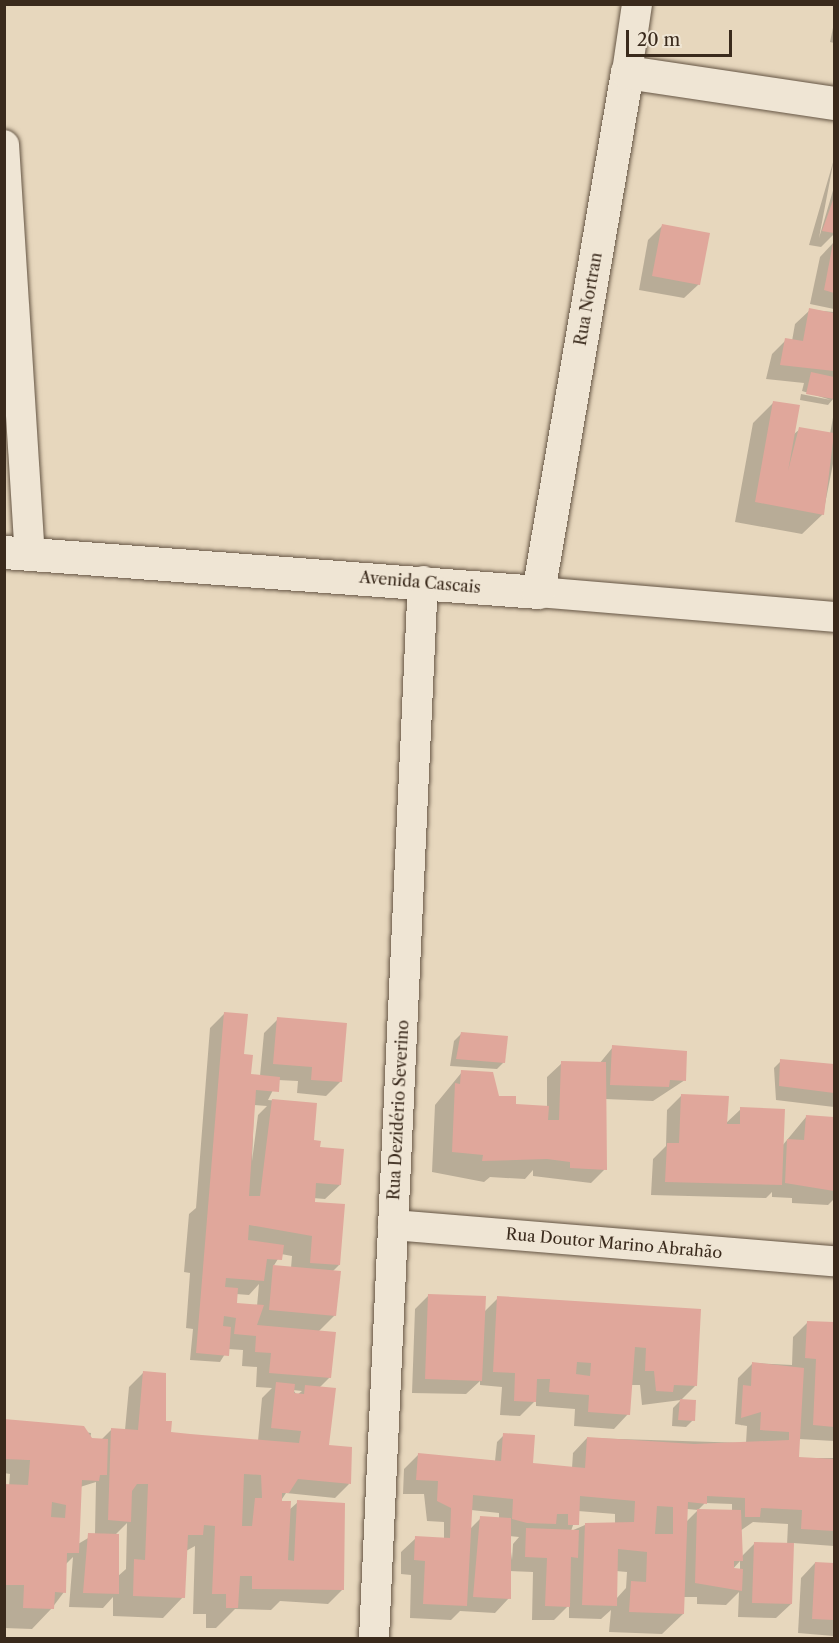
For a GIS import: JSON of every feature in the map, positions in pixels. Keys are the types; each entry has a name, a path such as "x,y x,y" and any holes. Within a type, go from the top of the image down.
{"street":[{"name":"Rua Nortran","path":"538,592 637,4"},
{"path":"627,72 834,103"},
{"path":"4,145 17,553"},
{"name":"Avenida Cascais","path":"17,553 423,581 834,617"},
{"name":"Rua Dezidério Severino","path":"374,1638 423,581"},
{"name":"Rua Doutor Marino Abrahão","path":"393,1225 834,1261"}],"building":[{"path":"834,200 834,233 822,231"},
{"path":"662,224 710,233 700,285 652,276"},
{"path":"834,243 834,293 824,290"},
{"path":"809,308 834,313 834,371 780,365 785,338 803,341"},
{"path":"811,372 834,377 834,399 806,394"},
{"path":"773,401 800,405 788,471 799,427 834,433 824,515 755,502"},
{"path":"224,1012 248,1014 244,1054 253,1055 251,1074 280,1077 279,1092 256,1090 249,1196 260,1196 272,1099 317,1103 314,1140 321,1141 320,1147 344,1149 341,1185 316,1183 315,1202 345,1204 340,1265 310,1263 312,1236 249,1225 248,1240 284,1245 282,1260 267,1259 264,1281 226,1278 225,1287 238,1288 237,1303 264,1305 257,1325 336,1332 331,1378 269,1373 271,1353 255,1352 256,1336 234,1334 236,1318 224,1316 223,1326 231,1327 229,1356 196,1353"},
{"path":"277,1017 347,1023 342,1082 311,1080 312,1067 273,1064"},
{"path":"461,1032 508,1036 505,1063 456,1059"},
{"path":"612,1045 687,1051 686,1081 670,1080 669,1087 610,1085"},
{"path":"780,1059 834,1064 834,1093 779,1086"},
{"path":"561,1061 606,1062 607,1170 570,1168 570,1162 547,1159 482,1161 483,1155 452,1152 455,1083 460,1084 461,1070 493,1072 499,1096 516,1096 516,1104 549,1106 548,1120 559,1120"},
{"path":"681,1094 729,1096 727,1124 740,1124 740,1107 785,1109 782,1185 665,1182 667,1143 679,1143"},
{"path":"806,1115 834,1117 834,1191 785,1183 787,1139 804,1140"},
{"path":"273,1265 341,1271 336,1316 269,1310"},
{"path":"428,1294 486,1296 482,1381 425,1379"},
{"path":"497,1296 701,1309 697,1386 674,1385 673,1392 656,1391 654,1371 645,1371 646,1348 635,1347 630,1415 588,1412 589,1395 549,1392 550,1379 537,1379 536,1402 514,1401 515,1373 493,1372","holes":["577,1362 591,1363 590,1376 576,1374"]},
{"path":"807,1321 834,1322 834,1427 813,1425 816,1359 805,1358"},
{"path":"752,1362 804,1368 799,1457 834,1459 834,1531 801,1529 802,1510 761,1508 760,1517 745,1517 745,1498 707,1496 707,1504 688,1502 684,1614 629,1612 631,1581 646,1582 647,1552 618,1549 617,1606 582,1605 585,1523 634,1522 635,1501 580,1496 579,1525 568,1525 568,1514 557,1514 556,1524 527,1523 512,1519 513,1499 473,1495 467,1606 423,1604 425,1561 414,1560 415,1536 450,1538 451,1508 437,1501 438,1481 416,1480 418,1453 501,1461 503,1433 535,1435 533,1463 585,1468 587,1437 694,1444 789,1440 789,1432 760,1430 761,1412 741,1418 743,1385 751,1386","holes":["657,1506 673,1507 673,1534 655,1534"]},
{"path":"143,1371 166,1373 166,1421 172,1421 171,1432 190,1434 299,1443 301,1431 271,1428 276,1382 295,1384 294,1393 304,1394 305,1385 336,1388 329,1445 352,1447 351,1484 298,1479 289,1493 282,1493 282,1501 291,1501 288,1560 294,1561 297,1500 345,1503 344,1590 252,1589 252,1576 240,1576 238,1608 226,1608 226,1594 212,1594 215,1526 204,1525 203,1535 188,1535 185,1598 133,1596 134,1559 145,1560 148,1484 137,1484 132,1491 131,1522 108,1520 111,1428 138,1430","holes":["244,1474 261,1475 262,1498 255,1498 252,1526 242,1526"]},
{"path":"680,1399 696,1400 695,1421 678,1420"},
{"path":"4,1419 84,1426 92,1438 108,1439 107,1475 100,1475 99,1481 82,1480 79,1553 67,1553 66,1593 55,1592 54,1609 23,1608 24,1585 4,1585 4,1484 28,1485 30,1460 4,1459","holes":["52,1502 66,1505 65,1518 51,1517"]},
{"path":"697,1509 741,1510 743,1561 734,1561 734,1568 743,1569 742,1591 695,1583"},
{"path":"480,1516 511,1518 511,1599 473,1597"},
{"path":"526,1528 579,1530 578,1558 571,1557 570,1607 545,1606 547,1558 525,1557"},
{"path":"88,1533 119,1534 119,1594 83,1593"},
{"path":"754,1542 794,1543 792,1604 752,1603"},
{"path":"815,1562 834,1563 834,1620 812,1619"}]}
